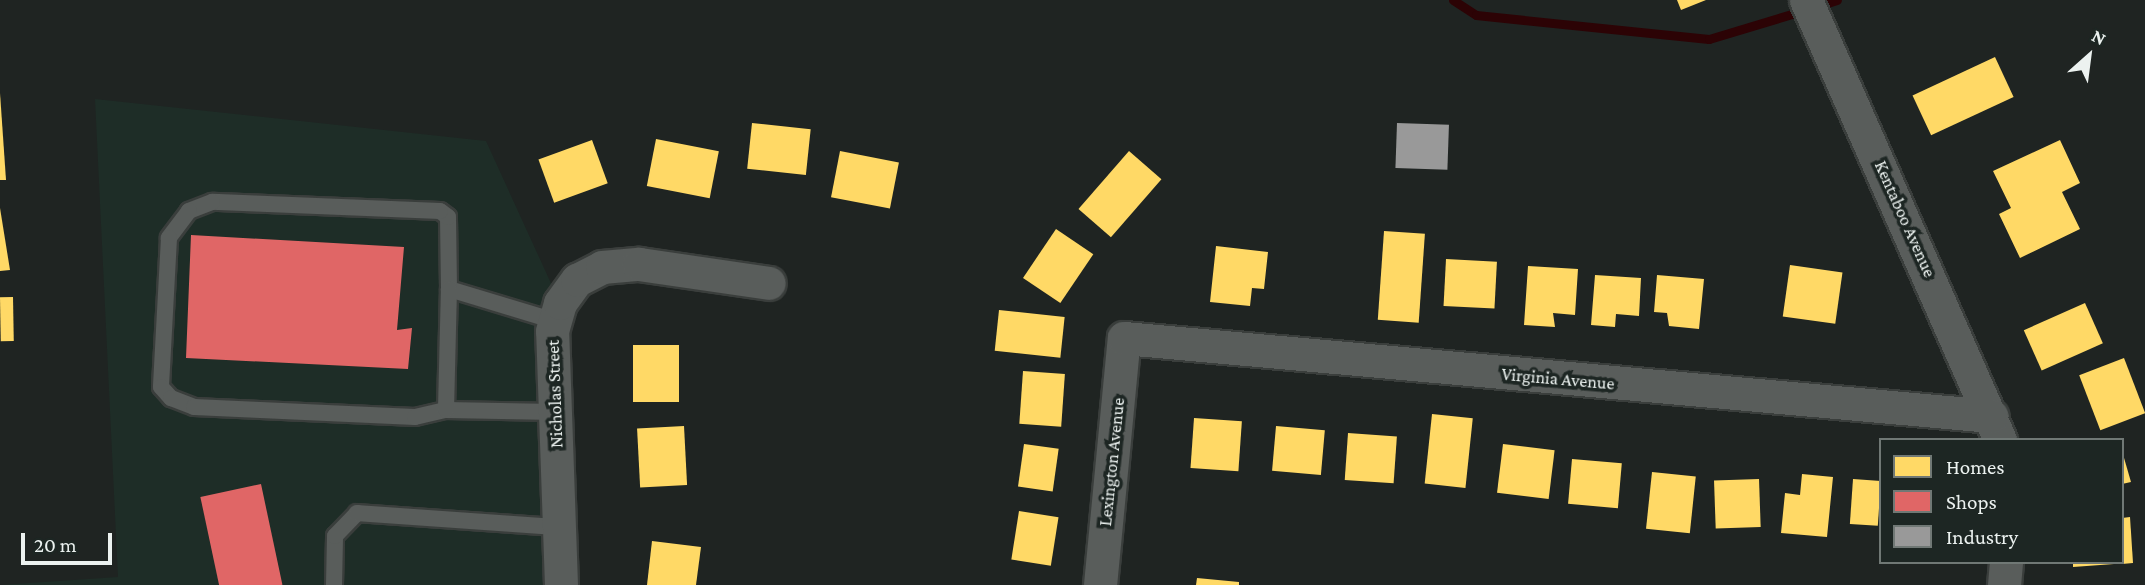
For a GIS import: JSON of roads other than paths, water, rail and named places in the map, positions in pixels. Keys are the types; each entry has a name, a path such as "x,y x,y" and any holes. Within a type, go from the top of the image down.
{"street":[{"name":"Kentaboo Avenue","path":"1806,0 1995,428"},
{"name":"Nicholas Street","path":"562,585 555,412 555,321 577,280 602,267 639,264 769,283"},
{"name":"Virginia Avenue","path":"1124,338 1995,428"},
{"name":"Lexington Avenue","path":"1100,585 1124,338"},
{"path":"2004,585 2006,564"}],"lane":[{"path":"446,410 448,217 440,211 212,202 189,211 169,238 161,387 194,407 415,417 446,410 555,412"},
{"path":"449,289 555,321"},
{"path":"334,585 335,536 357,513 559,527"}],"waterway":[{"path":"1453,0 1476,15 1709,39 1802,11"},
{"path":"1815,7 1837,0"}]}
